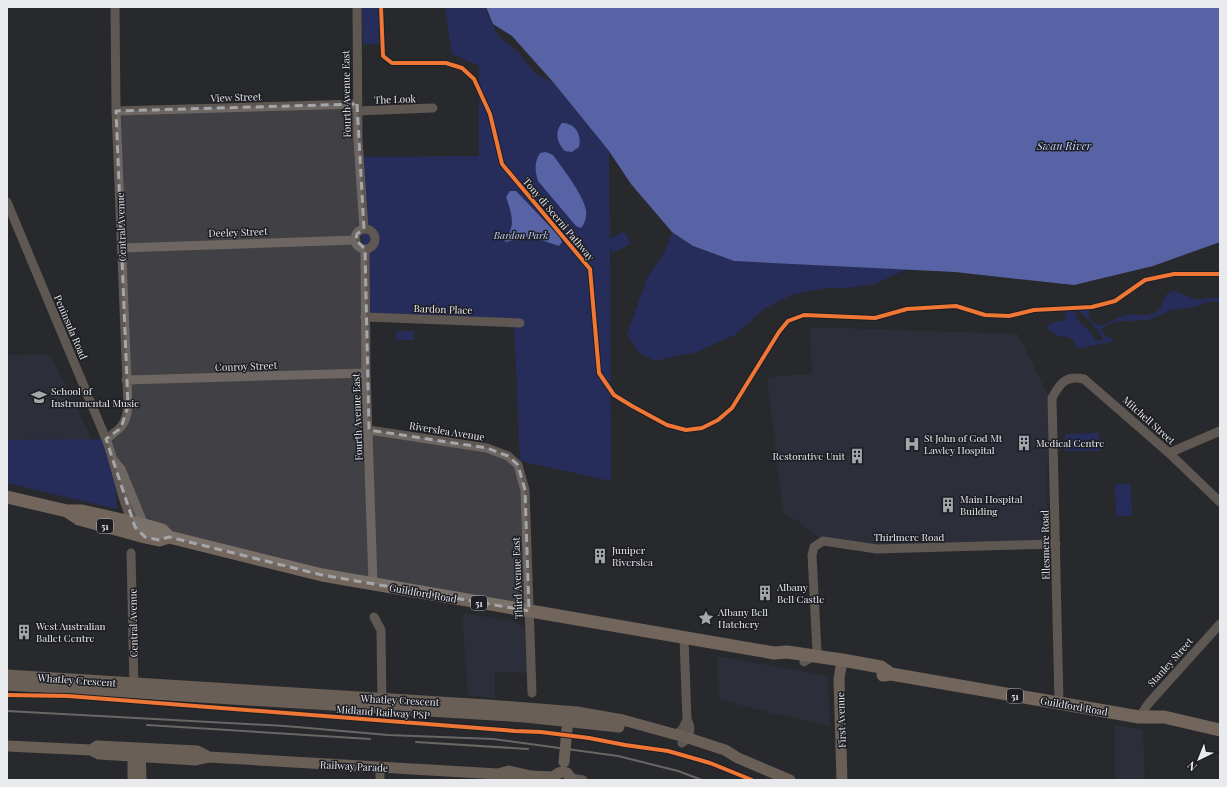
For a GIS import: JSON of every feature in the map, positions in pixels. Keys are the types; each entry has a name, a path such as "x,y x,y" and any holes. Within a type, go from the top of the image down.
{"highway":[{"name":"Guildford Road","path":"7,497 67,511 82,511 140,528 159,540 169,536 322,575 774,653 786,659 809,659 841,664 881,676 891,674 1139,717 1164,718 1220,730"},
{"name":"Guildford Road","path":"67,511 79,519 140,528"},
{"name":"Guildford Road","path":"1139,717 1163,725 1220,738"}],"main road":[{"name":"First Avenue","path":"841,664 839,679 842,780"},
{"name":"Whatley Crescent","path":"7,675 134,689"},
{"name":"Whatley Crescent","path":"7,685 134,689 382,704 617,726 682,738 725,750 738,758 790,780"},
{"path":"566,774 572,721"},
{"name":"Railway Parade","path":"7,746 90,750 99,754 136,752 196,760 209,757 498,774 509,771 531,776 566,774"},
{"path":"133,780 136,752"},
{"path":"136,752 141,780"},
{"name":"Railway Parade","path":"498,774 507,778 518,780"}],"street":[{"name":"Central Avenue","path":"106,439 121,428 126,417 122,248 116,112 115,7"},
{"name":"Fourth Avenue East","path":"357,7 357,107 364,229"},
{"name":"View Street","path":"116,112 357,107"},
{"name":"The Look","path":"357,107 433,108"},
{"name":"Peninsula Road","path":"7,202 106,439 114,461 114,471 140,528"},
{"path":"364,229 370,230 375,237 373,246 365,249 358,245 356,240 359,232 364,229"},
{"name":"Deeley Street","path":"122,248 356,240"},
{"name":"Fourth Avenue East","path":"365,249 366,373 373,584"},
{"name":"Bardon Place","path":"365,317 520,323"},
{"name":"Conroy Street","path":"126,380 366,373"},
{"name":"Mitchell Street","path":"1057,388 1064,380 1074,377 1084,379 1169,453 1220,502"},
{"name":"Ellesmere Road","path":"1057,388 1052,398 1060,703"},
{"name":"Riverslea Avenue","path":"369,430 487,448 508,456 518,465"},
{"path":"1169,453 1220,431"},
{"name":"Third Avenue East","path":"518,465 525,490 532,692"},
{"name":"Thirlmere Road","path":"809,659 817,646 812,556 814,547 823,541 877,549 1056,544"},
{"name":"Central Avenue","path":"131,553 134,689"},
{"path":"374,617 381,630 382,704"},
{"name":"Stanley Street","path":"1139,717 1148,703 1220,624"},
{"path":"682,738 682,730 687,720 684,638"},
{"path":"380,768 380,780"}],"highlighted area":[{"path":"357,104 364,229 357,234 356,240 365,249 369,430 487,448 508,456 518,465 525,490 529,611 322,575 169,537 159,540 145,537 135,527 106,439 121,428 128,406 116,111"}],"shaded area":[{"name":"St John of God Mt Lawley Hospital","path":"810,327 1018,334 1048,395 1047,550 887,549 823,541 799,522 783,513 767,377 812,374"},
{"name":"School of Instrumental Music","path":"50,354 92,439 7,440 7,355"},
{"path":"462,613 517,622 530,634 531,673 495,672 495,698 468,695"},
{"path":"717,656 828,676 830,726 763,711 719,699"},
{"path":"1115,725 1143,730 1145,780 1115,780"}],"green space":[{"path":"362,7 379,7 381,43 363,45"},
{"name":"Bardon Park","path":"445,7 484,7 499,37 518,52 537,75 553,82 609,151 610,239 624,231 631,243 613,253 610,248 611,481 520,461 514,323 364,315 360,157 479,156 479,66 452,54"},
{"path":"672,232 693,246 734,261 907,269 875,284 847,288 824,288 791,295 765,308 735,335 696,352 655,361 639,353 627,335 647,278 664,253"},
{"path":"1175,291 1194,299 1220,298 1220,302 1212,301 1190,308 1174,309 1146,320 1112,323 1101,329 1105,335 1115,341 1077,349 1076,343 1073,340 1051,333 1048,329 1048,325 1065,319 1066,312 1064,309 1092,307 1088,314 1089,318 1098,325 1108,323 1125,315 1149,315 1159,309 1165,297 1170,292","holes":["1076,311 1079,311 1097,329 1103,340 1100,341 1094,339 1090,331 1078,319"]},
{"path":"396,331 414,331 414,340 396,340"},
{"path":"1099,433 1100,451 1065,451 1065,434"},
{"path":"106,439 114,471 117,509 7,483 7,440"},
{"path":"1115,484 1131,484 1132,516 1116,516"}],"water":[{"name":"Swan River","path":"486,7 1220,7 1220,242 1153,266 1074,285 955,272 734,261 693,246 672,232 631,184 609,151 553,82 512,36 493,24"},
{"path":"562,123 567,123 574,127 578,134 580,142 579,147 572,152 565,151 558,141 557,134"},
{"path":"546,152 553,155 581,197 586,213 584,224 581,228 576,226 538,181 536,170 537,160 540,153"},
{"path":"510,191 516,191 560,237 562,242 559,246 535,238 524,238 506,242 502,239 510,231 512,225 510,208 506,197"}],"railway":[{"path":"7,711 285,726 388,735 493,739 618,756 678,771 702,780"},
{"path":"147,725 370,739"},
{"path":"416,742 528,749"}],"cycle path":[{"name":"Tony di Scerni Pathway","path":"381,7 383,56 392,63 446,63 462,68 474,79 490,114 502,164 590,269 599,373 614,395 667,425 686,430 702,428 718,420 732,408 779,332 788,321 804,315 875,318 907,309 956,306 985,315 1009,316 1034,310 1092,307 1115,301 1145,280 1174,274 1220,274"},
{"name":"Midland Railway PSP","path":"7,695 68,696 541,732 668,751 710,763 752,780"}],"place":[{"name":"School of Instrumental Music","path":"39,397"},
{"name":"Medical Centre","path":"1024,443"},
{"name":"St John of God Mt Lawley Hospital","path":"912,444"},
{"name":"Restorative Unit","path":"857,456"},
{"name":"Main Hospital Building","path":"948,505"},
{"name":"Juniper Riverslea","path":"600,556"},
{"name":"Albany Bell Castle","path":"765,593"},
{"name":"Albany Bell Hatchery","path":"706,618"},
{"name":"West Australian Ballet Centre","path":"24,632"}]}
